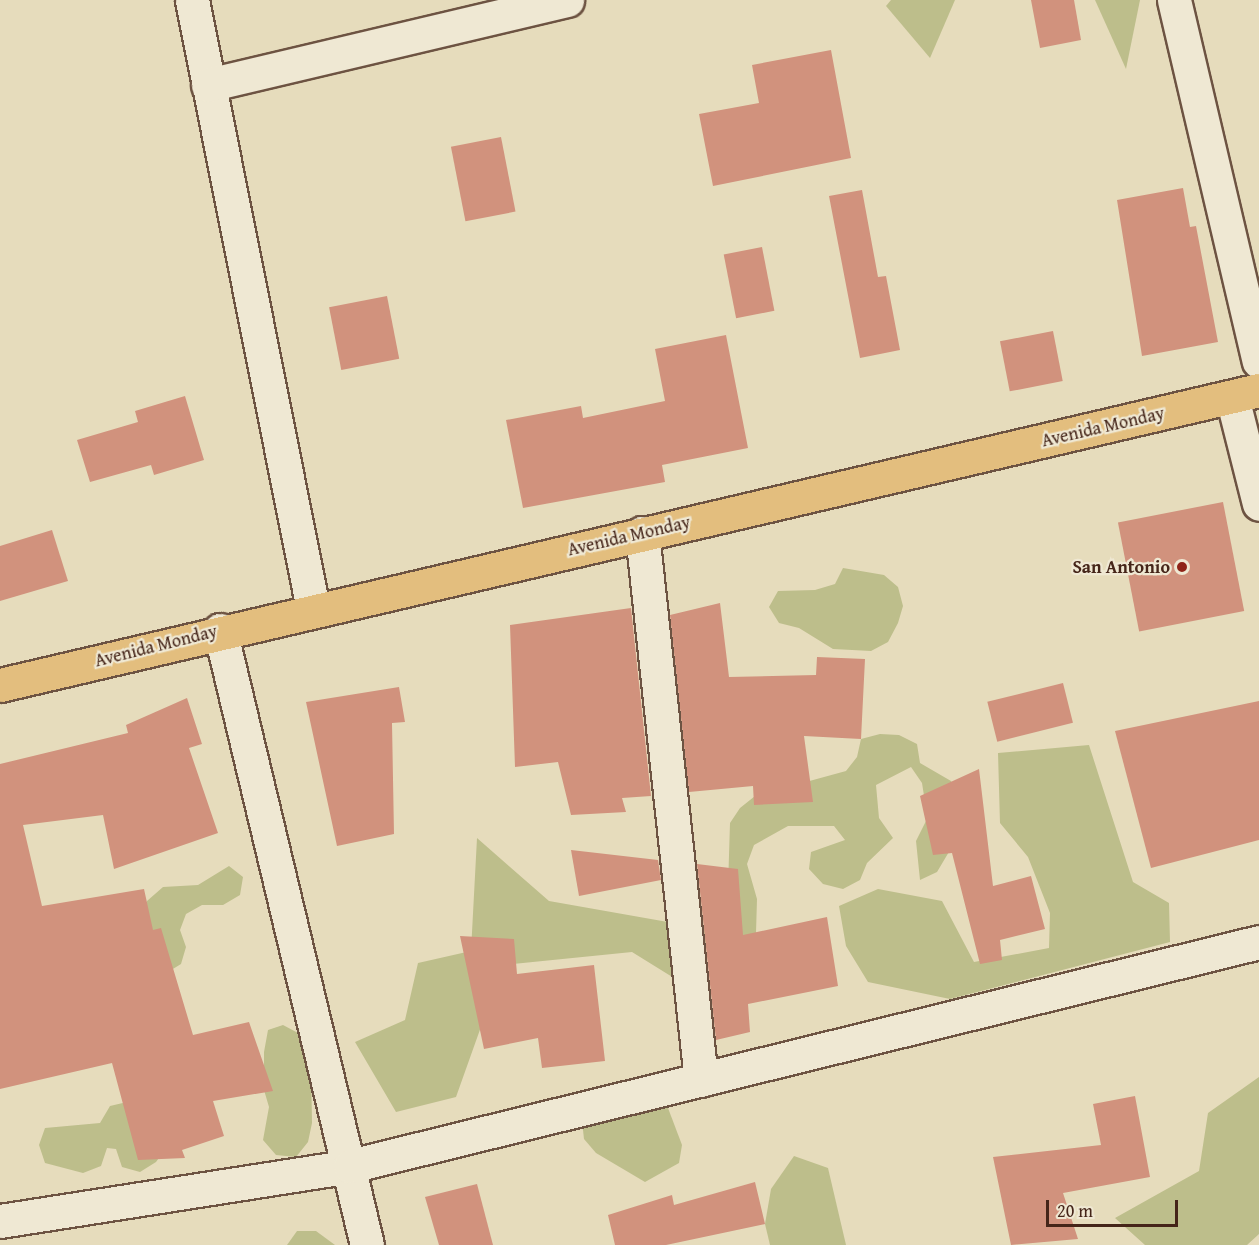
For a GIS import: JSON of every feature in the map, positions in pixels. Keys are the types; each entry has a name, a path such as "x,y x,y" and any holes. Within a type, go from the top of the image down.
{"main road":[{"name":"Avenida Monday","path":"0,685 220,630 1245,394"}],"street":[{"path":"192,0 313,609"},
{"path":"208,85 567,0"},
{"path":"1174,0 1259,361"},
{"path":"1245,394 1259,504"},
{"path":"642,533 701,1080"},
{"path":"220,630 350,1166 367,1245"},
{"path":"0,1221 350,1166 1259,942"}],"green space":[{"path":"891,0 955,0 930,58 886,6"},
{"path":"1095,0 1140,0 1126,69"},
{"path":"843,568 884,575 898,587 903,606 898,623 888,642 871,651 833,649 799,628 779,623 769,607 778,591 815,590 835,584"},
{"path":"880,734 899,735 917,744 920,763 951,781 960,797 959,835 937,872 920,880 916,841 926,821 925,802 922,783 911,767 876,785 879,818 893,838 867,863 860,880 843,889 823,884 809,869 811,852 845,840 834,826 788,826 754,845 747,864 757,899 756,933 726,952 730,823 740,808 755,796 846,771 857,757 861,739"},
{"path":"1089,745 1133,882 1169,903 1170,942 950,999 868,982 846,946 839,906 878,889 942,901 974,962 1049,948 1050,913 1028,857 1000,823 998,753"},
{"path":"477,838 549,901 713,930 682,983 632,952 503,965 456,1097 396,1112 355,1042 405,1020 418,963 471,951"},
{"path":"229,866 243,877 240,895 223,905 202,905 186,914 180,930 186,947 181,964 163,975 140,918 147,901 163,887 198,885"},
{"path":"283,1025 298,1033 308,1049 311,1067 312,1123 308,1142 296,1157 276,1155 263,1140 269,1107 264,1090 264,1052 268,1030"},
{"path":"1259,1077 1259,1234 1247,1245 1145,1245 1115,1218 1199,1171 1208,1113"},
{"path":"654,1096 668,1108 682,1145 679,1163 645,1182 596,1153 584,1139 582,1121"},
{"path":"127,1102 167,1147 156,1162 140,1172 122,1167 116,1149 107,1148 101,1166 83,1173 45,1163 39,1145 45,1128 100,1123 110,1106"},
{"path":"794,1156 828,1168 846,1245 770,1245 765,1224 771,1189"},
{"path":"297,1231 316,1231 335,1245 287,1245"}],"building":[{"path":"1031,0 1074,0 1081,40 1040,48"},
{"path":"831,50 851,158 713,186 699,114 759,103 752,65"},
{"path":"501,137 516,212 465,221 451,147"},
{"path":"1183,188 1190,227 1196,226 1218,342 1142,356 1117,200"},
{"path":"862,190 878,277 886,276 900,350 860,358 829,196"},
{"path":"762,247 774,311 736,318 724,254"},
{"path":"387,296 399,359 341,370 329,307"},
{"path":"1053,331 1063,381 1010,391 1000,341"},
{"path":"726,335 748,448 662,465 665,482 523,508 506,420 581,406 583,418 665,401 655,349"},
{"path":"185,396 204,460 154,475 151,465 90,482 77,440 138,422 135,411"},
{"name":"San Antonio","path":"1223,502 1244,611 1139,631 1118,522"},
{"path":"52,530 68,581 0,601 0,546"},
{"path":"720,603 729,677 816,675 817,657 865,659 861,739 804,736 813,802 754,805 753,786 689,792 670,615"},
{"path":"631,608 651,796 622,798 626,812 571,815 558,762 515,767 510,625"},
{"path":"1063,683 1073,723 997,742 987,702"},
{"path":"399,687 405,722 392,723 394,834 337,846 306,702"},
{"path":"187,698 202,744 189,748 218,833 114,869 103,815 23,825 42,906 144,889 153,930 161,928 193,1035 249,1022 273,1091 213,1101 224,1136 182,1150 185,1158 138,1160 112,1063 0,1089 0,764 128,733 126,725"},
{"path":"1259,701 1259,840 1151,868 1115,731"},
{"path":"979,769 993,886 1031,876 1045,929 1000,940 1002,960 980,964 952,853 933,855 920,796"},
{"path":"571,850 658,860 661,880 579,896"},
{"path":"697,864 738,869 743,935 827,917 838,986 748,1004 750,1032 716,1040"},
{"path":"460,936 514,939 517,974 594,965 605,1061 542,1068 538,1038 484,1049"},
{"path":"1135,1096 1150,1177 1063,1193 1078,1239 1011,1245 993,1157 1101,1145 1093,1104"},
{"path":"755,1182 765,1224 666,1245 615,1245 608,1215 672,1195 674,1205"},
{"path":"477,1184 493,1245 439,1245 425,1197"}],"place":[{"name":"San Antonio","path":"1182,567"}]}
